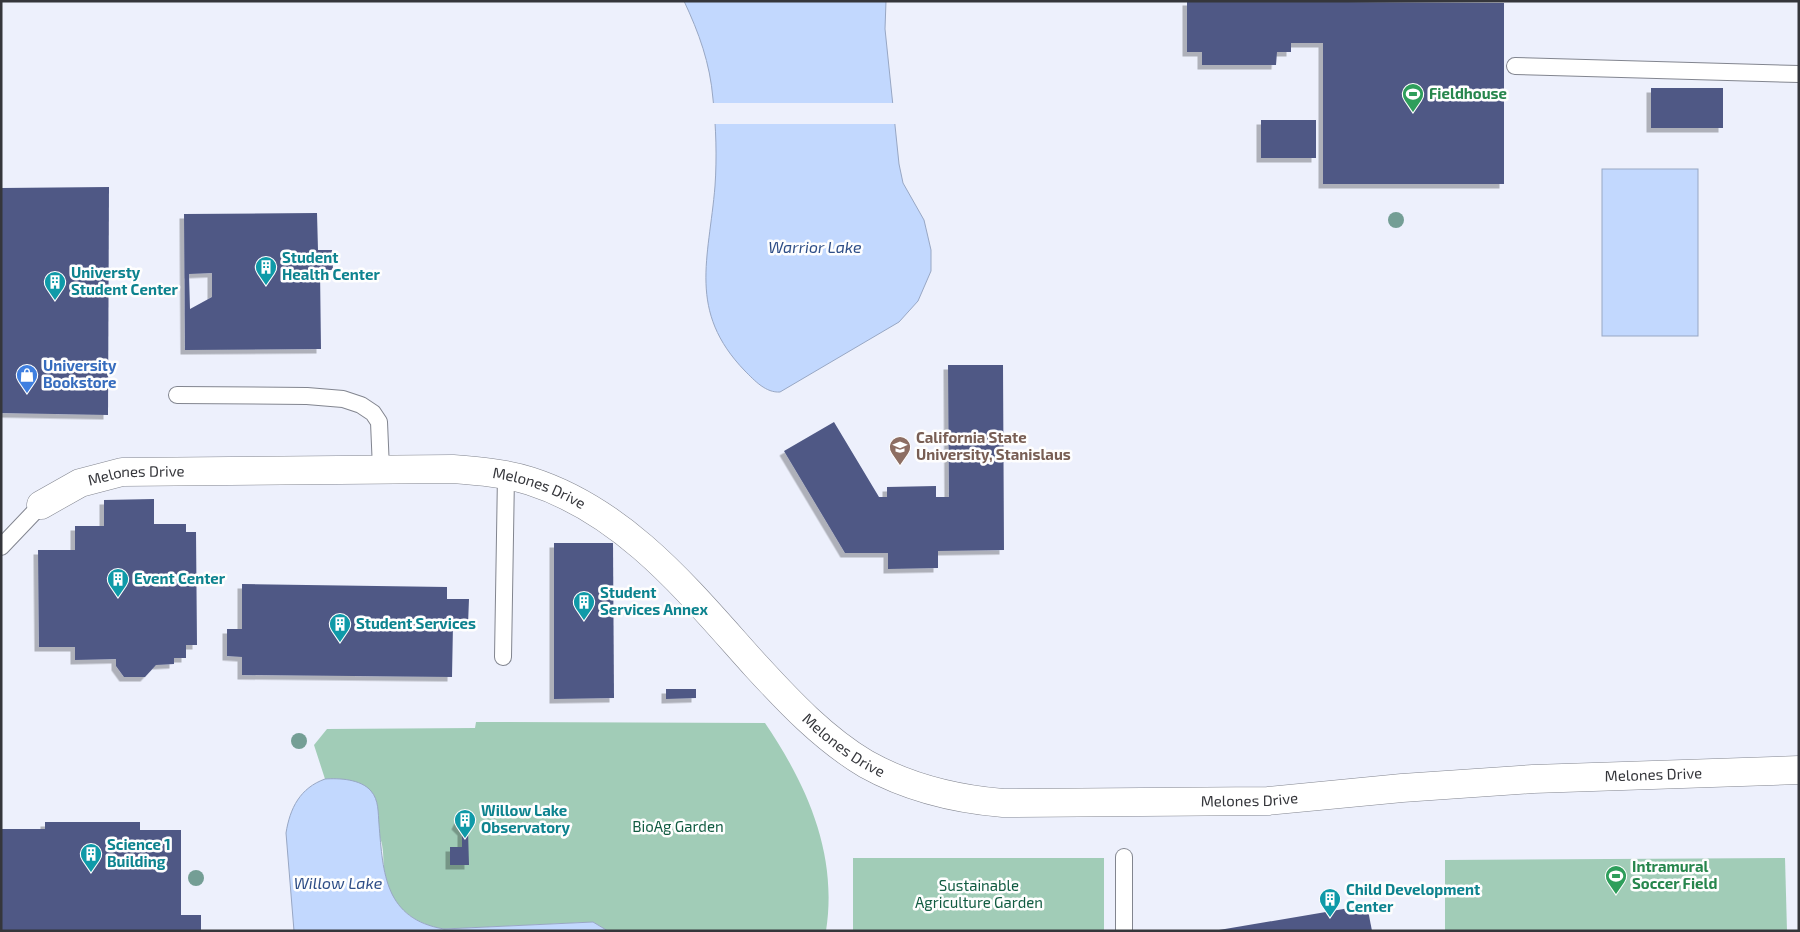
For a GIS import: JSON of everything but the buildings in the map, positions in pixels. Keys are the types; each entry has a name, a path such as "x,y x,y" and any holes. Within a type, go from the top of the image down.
{"street":[{"name":"Melones Drive","path":"41,505 80,483 122,472 452,469 506,475 530,481 581,504 635,540 677,579 787,700 815,726 849,752 866,764 913,785 954,797 1003,803 1222,803 1533,780 1799,770"}],"lane":[{"path":"1515,66 1799,74"},
{"path":"177,395 307,396 343,399 361,405 373,413 379,422 381,469"},
{"path":"503,657 506,475"},
{"name":"Melones Drive","path":"1,546 41,505"},
{"path":"1124,857 1124,931"}],"green space":[{"name":"BioAg Garden","path":"476,722 765,723 794,771 816,821 827,875 829,902 826,931 608,931 593,922 444,929 421,922 412,917 403,910 390,892 386,881 382,845 377,831 337,779 325,779 314,745 327,729 475,728"},
{"name":"Sustainable Agriculture Garden","path":"853,858 1104,858 1104,931 853,931"},
{"name":"Intramural Soccer Field","path":"1785,858 1787,931 1445,931 1445,860"}],"water":[{"name":"Warrior Lake","path":"684,1 886,1 885,29 899,164 903,183 924,220 931,250 931,271 918,301 899,322 780,392 770,391 765,388 745,371 727,349 715,327 708,305 707,261 716,164 714,110 712,86 706,61 699,37"},
{"path":"1602,169 1698,169 1698,336 1602,336"},
{"name":"Willow Lake","path":"325,779 343,779 356,782 367,787 374,795 378,807 383,860 391,892 399,905 424,924 444,929 593,922 608,931 294,931 286,833 290,815 303,793"}],"pier":[{"path":"711,103 895,103 897,124 712,124"}],"place":[{"name":"Fieldhouse","path":"1413,113"},
{"name":"Student Health Center","path":"266,286"},
{"name":"Universty Student Center","path":"55,301"},
{"name":"University Bookstore","path":"27,394"},
{"name":"California State University, Stanislaus","path":"900,466"},
{"name":"Event Center","path":"118,598"},
{"name":"Student Services Annex","path":"584,621"},
{"name":"Student Services","path":"340,643"},
{"name":"Willow Lake Observatory","path":"465,839"},
{"name":"Science 1 Building","path":"91,873"},
{"name":"Intramural Soccer Field","path":"1616,895"},
{"name":"Child Development Center","path":"1330,918"}]}
